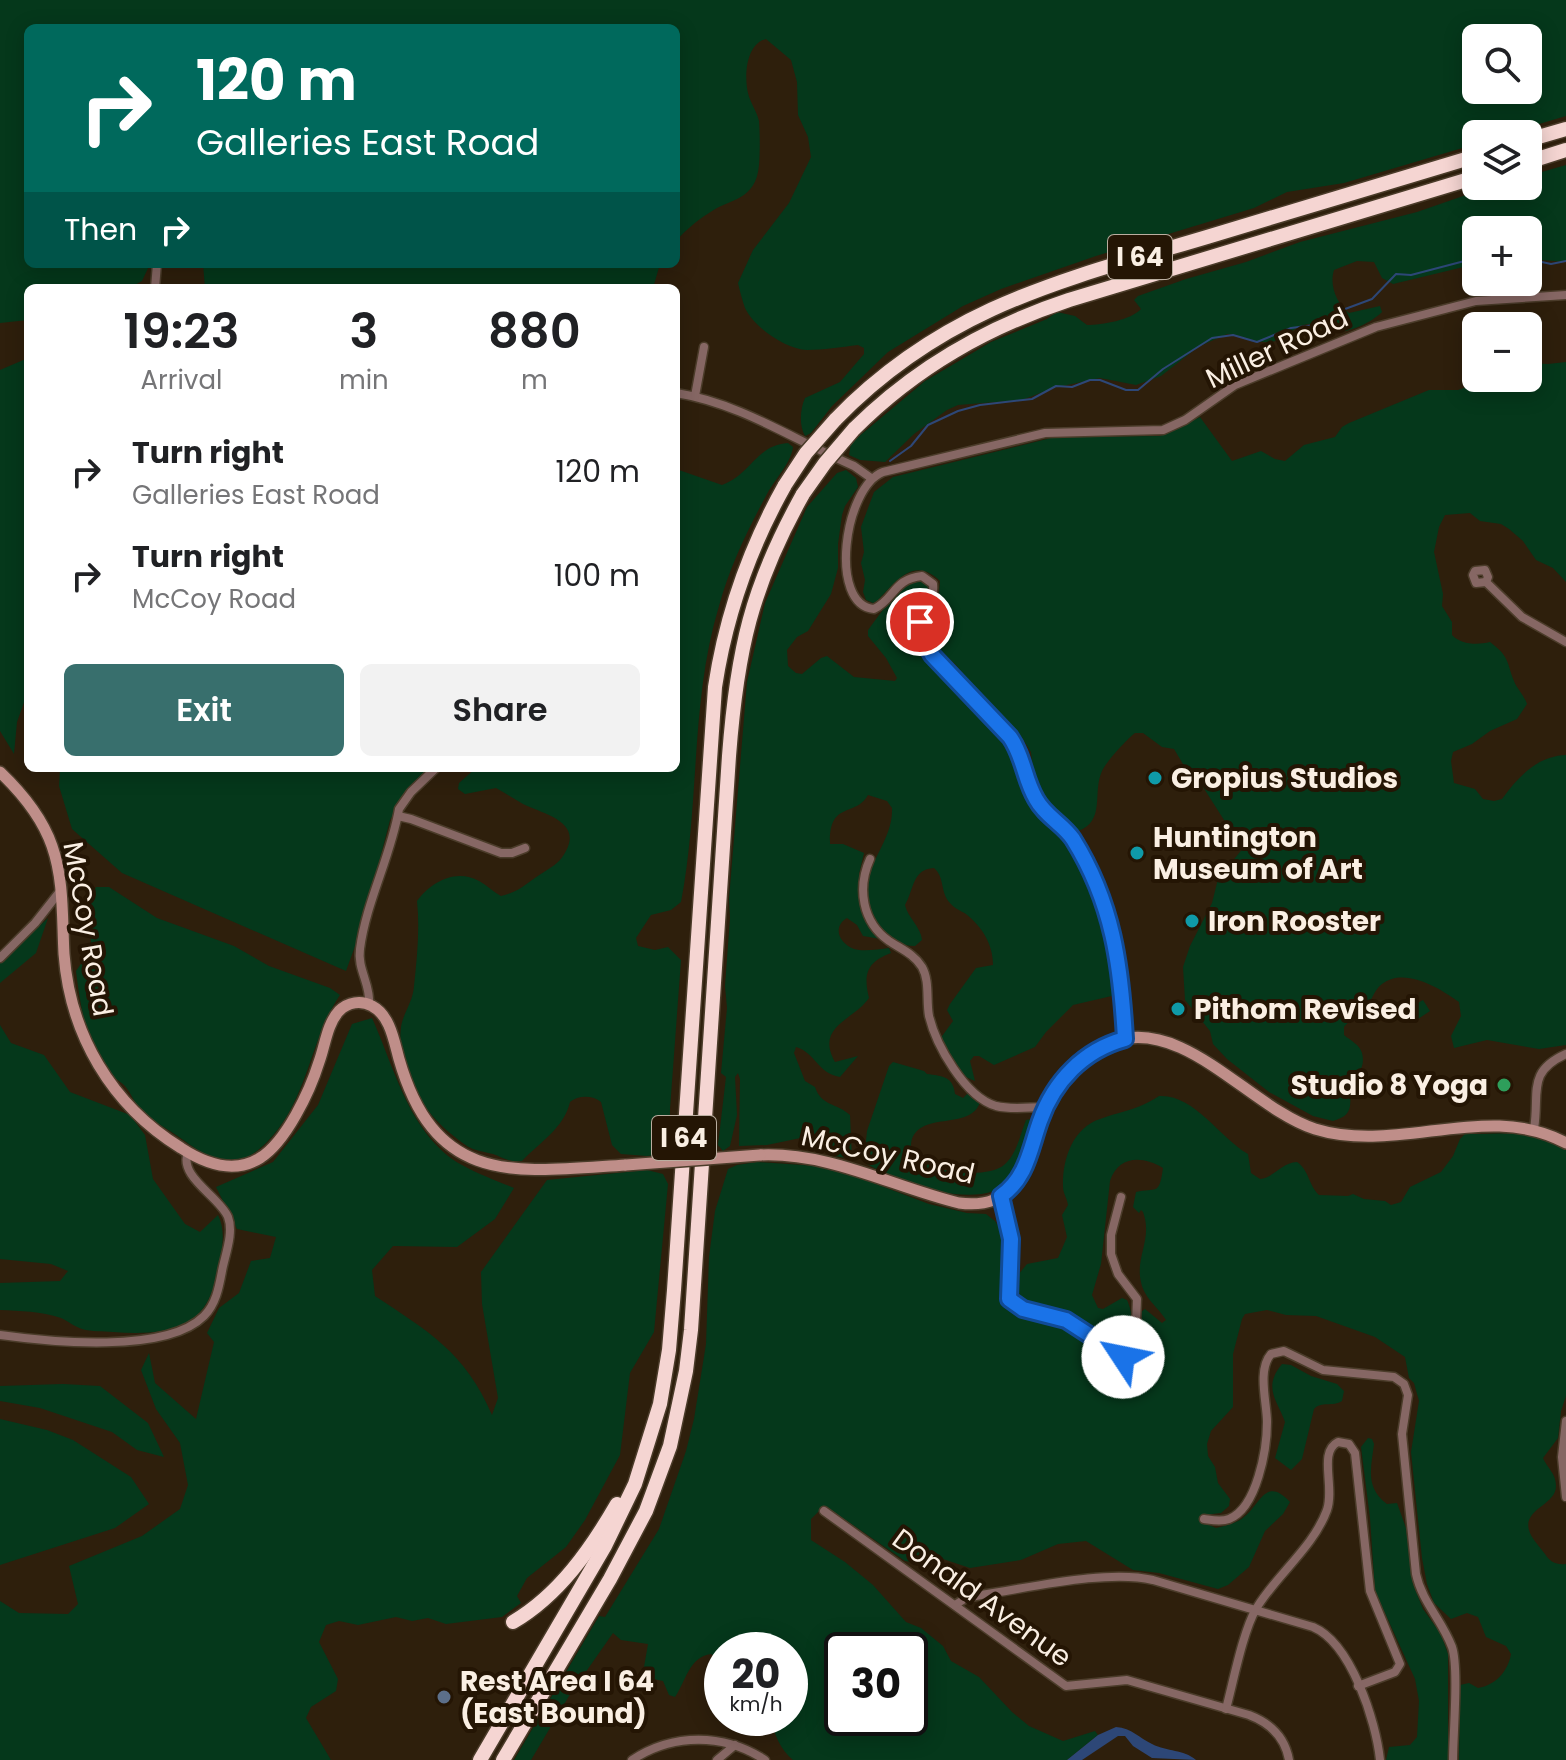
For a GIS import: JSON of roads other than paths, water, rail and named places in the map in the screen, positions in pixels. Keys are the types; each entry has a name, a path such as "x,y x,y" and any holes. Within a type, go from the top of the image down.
{"highway":[{"path":"1542,136 1566,129"},
{"path":"1542,158 1566,150"},
{"name":"I 64","path":"480,1760 605,1546 647,1452 660,1404 672,1312 715,687 735,593 755,541 785,485 806,453 871,385 955,326 1000,304 1072,278 1462,160"},
{"name":"I 64","path":"503,1760 629,1543 660,1478 680,1408 691,1330 736,680 741,647 758,587 803,494 854,429 893,393 930,365 975,338 1019,318 1114,286 1462,181"},
{"path":"513,1622 552,1592 579,1561 647,1452"}],"street":[{"name":"Miller Road","path":"871,478 883,472 1045,433 1163,430 1185,420 1235,385 1376,327 1476,301 1566,295"},
{"path":"695,396 704,347"},
{"path":"680,394 732,408 854,466 871,478 860,495 847,535 847,564 853,592 862,605 874,609 907,579 922,576 933,584 934,592 920,622 922,641 1016,745 1036,799 1069,833 1096,886 1118,951 1125,1039"},
{"path":"1486,582 1515,612 1566,642"},
{"name":"McCoy Road","path":"0,772 40,820 56,859 66,975 83,1038 124,1102 147,1124 188,1152 216,1165 235,1166 253,1162 268,1152 283,1134 307,1091 337,1013 353,1003 369,1004 386,1020 415,1103 429,1124 455,1149 483,1163 513,1170 767,1155 823,1161 959,1203 976,1203 1001,1196 1012,1188 1023,1171 1045,1107 1076,1064 1103,1046 1125,1039 1145,1038 1174,1045 1208,1064 1284,1116 1330,1133 1391,1137 1490,1125 1534,1129 1566,1143"},
{"path":"369,1004 370,997 360,966 360,950 404,801 432,772"},
{"path":"398,816 501,853 525,848"},
{"path":"870,859 863,885 869,918 883,936 911,955 925,973 928,1012 948,1064 992,1104 1011,1108 1045,1107"},
{"path":"0,958 35,923 61,890"},
{"path":"1534,1129 1541,1072 1549,1063 1566,1054"},
{"path":"0,1335 64,1341 135,1340 177,1331 206,1314 219,1289 230,1222 222,1206 189,1171 185,1163 188,1152"},
{"path":"1001,1196 1011,1239 1009,1299 1023,1309 1066,1320 1123,1357 1135,1346 1137,1299 1118,1274 1111,1254 1111,1235 1121,1197"},
{"path":"1204,1519 1222,1521 1237,1514 1255,1487 1266,1446 1264,1369 1271,1354 1284,1351 1323,1370 1394,1377 1404,1384 1408,1395 1402,1434 1416,1574 1422,1595 1448,1638 1454,1658 1453,1760"},
{"path":"1566,1421 1562,1457 1566,1497"},
{"path":"1226,1709 1256,1609 1313,1535 1326,1513 1331,1492 1328,1451 1334,1444 1342,1442 1354,1449 1357,1462 1370,1591 1400,1664 1395,1672 1358,1686"},
{"name":"Donald Avenue","path":"824,1511 1066,1686 1127,1680 1257,1718 1270,1726 1285,1744 1289,1760"},
{"path":"955,1605 966,1598 1120,1576 1153,1580 1313,1627 1329,1635 1342,1651 1375,1728 1380,1760"},
{"path":"632,1760 646,1751 678,1741 702,1739 735,1745 765,1760"},
{"path":"717,1760 735,1745"}],"water":[{"path":"1116,1727 1131,1731 1158,1747 1186,1754 1196,1760 1152,1758 1133,1746 1125,1736 1118,1736 1082,1760 1067,1760 1098,1735"}],"waterway":[{"path":"1542,262 1566,261"},
{"path":"890,461 911,446 928,425 958,411 980,405 1032,399 1056,386 1072,387 1090,380 1100,380 1126,390 1138,390 1163,369 1212,338 1233,335 1257,342 1291,328 1322,324 1332,320 1337,312 1372,299 1396,274 1411,275 1462,262"}],"place":[{"name":"Gropius Studios","path":"1155,778"},
{"name":"Huntington Museum of Art","path":"1137,853"},
{"name":"Iron Rooster","path":"1192,921"},
{"name":"Pithom Revised","path":"1178,1009"},
{"name":"Studio 8 Yoga","path":"1504,1085"},
{"name":"Rest Area I 64 (East Bound)","path":"444,1697"}]}
